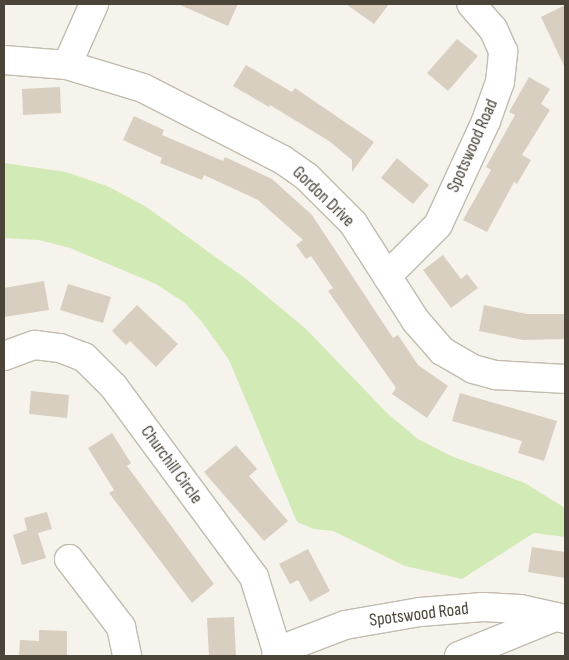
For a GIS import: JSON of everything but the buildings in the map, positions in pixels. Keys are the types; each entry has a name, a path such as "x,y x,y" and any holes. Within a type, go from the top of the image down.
{"street":[{"path":"67,65 94,4"},
{"name":"Spotswood Road","path":"388,276 438,225 486,121 500,82 502,51 493,30 471,4"},
{"name":"Gordon Drive","path":"4,60 67,65 143,88 283,160 307,177 353,223 431,339 459,362 496,375 565,379"},
{"name":"Churchill Circle","path":"4,356 35,345 60,348 84,357 98,369 254,577 277,654"},
{"path":"69,559 121,627 127,656"},
{"name":"Spotswood Road","path":"277,654 345,625 420,612 483,607 520,609 560,618"},
{"path":"459,656 560,618"}],"green space":[{"path":"4,163 66,172 107,186 145,206 246,279 306,329 388,414 418,439 451,456 525,483 565,508 565,537 534,533 462,579 405,566 333,531 314,529 297,522 229,360 202,322 185,303 156,284 70,248 39,240 4,238"}]}
